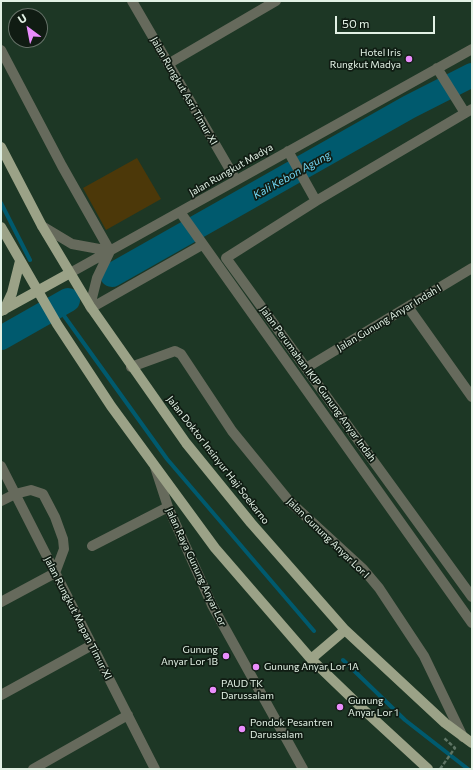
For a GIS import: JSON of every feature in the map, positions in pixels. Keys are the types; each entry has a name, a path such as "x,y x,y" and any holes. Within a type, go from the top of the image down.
{"main road":[{"name":"Jalan Doktor Insinyur Haji Soekarno","path":"1,147 42,226 89,306 186,442 241,511 345,630 445,722 472,743"},
{"path":"1,227 57,324 111,406 215,548 311,659 428,769"},
{"path":"2,311 12,293 20,261"},
{"name":"Jalan Rungkut Madya","path":"2,311 70,273"},
{"path":"311,659 345,630"}],"street":[{"name":"Jalan Rungkut Asri Timur XI","path":"132,1 236,180"},
{"path":"168,64 276,1"},
{"name":"Jalan Rungkut Madya","path":"70,273 236,180 290,155 439,72 472,49"},
{"path":"1,50 62,166 110,251"},
{"name":"Jalan Perumahan IKIP Gunung Anyar Indah","path":"439,72 459,103 469,111 316,201 226,258 472,597"},
{"path":"290,155 316,201"},
{"path":"180,212 472,623"},
{"path":"42,226 72,244 110,251"},
{"path":"89,306 202,244"},
{"path":"89,306 97,278 110,251"},
{"name":"Jalan Gunung Anyar Indah I","path":"306,368 472,268"},
{"path":"408,307 471,393"},
{"name":"Jalan Gunung Anyar Lor I","path":"131,366 175,350 181,354 232,431 289,501 363,569 379,588 424,656 463,737"},
{"name":"Jalan Rungkut Mapan Timur XI","path":"1,466 155,769"},
{"name":"Jalan Raya Gunung Anyar Lor","path":"155,467 168,507 212,605 303,769"},
{"path":"1,501 15,494 31,490 43,494 55,517 63,539 64,549 55,572 1,602"},
{"path":"92,546 168,507"},
{"path":"1,695 92,645"},
{"path":"33,769 128,715"}],"path":[{"path":"440,769 453,752"}],"shaded area":[{"path":"137,158 161,199 106,230 83,188"}],"waterway":[{"name":"Kali Kebon Agung","path":"112,275 409,107 472,75"},
{"path":"1,203 30,260"},
{"name":"Kali Kebon Agung","path":"1,338 68,300"},
{"path":"57,306 167,459 314,631"},
{"path":"343,660 405,720 468,769"}],"place":[{"name":"Hotel Iris Rungkut Madya","path":"409,59"},
{"name":"Gunung Anyar Lor 1B","path":"226,656"},
{"name":"Gunung Anyar Lor 1A","path":"256,667"},
{"name":"PAUD TK Darussalam","path":"213,690"},
{"name":"Gunung Anyar Lor 1","path":"340,707"},
{"name":"Pondok Pesantren Darussalam","path":"242,729"}]}
